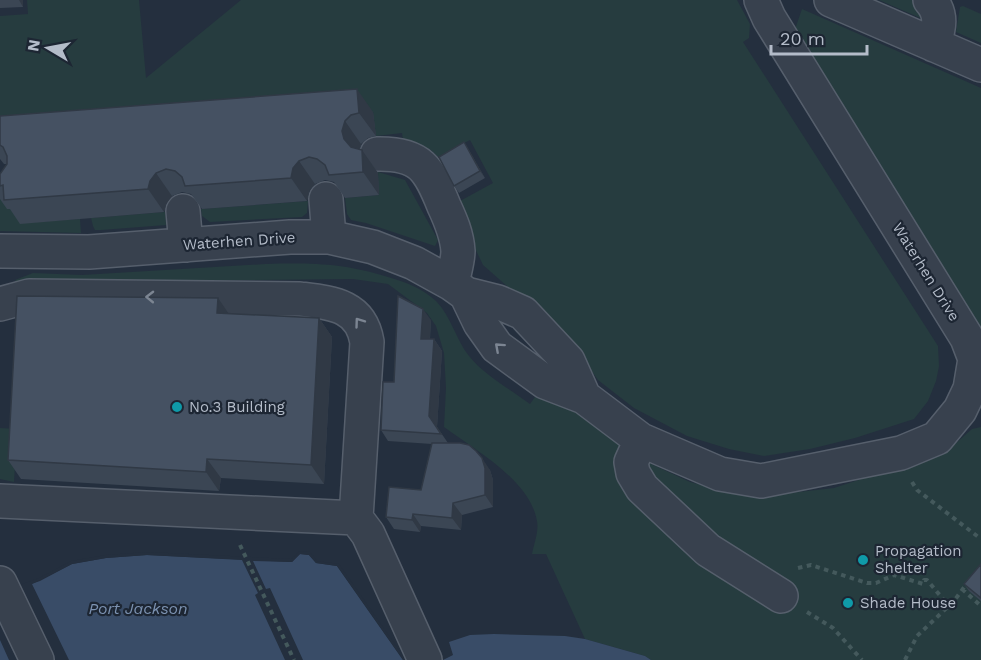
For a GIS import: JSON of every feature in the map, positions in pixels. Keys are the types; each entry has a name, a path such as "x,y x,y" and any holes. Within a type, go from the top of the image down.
{"street":[{"name":"Waterhen Drive","path":"0,251 89,252 290,237 329,237 373,247 414,263 459,289 496,347 545,382 584,397 640,440 720,474 761,481 901,453 938,438 971,413 970,389 978,361 968,338 769,18 761,0"},
{"path":"831,0 981,65"},
{"path":"930,0 935,6 939,27 934,45"},
{"path":"390,155 424,167 433,178 455,232 459,289"},
{"path":"326,199 329,237"},
{"path":"183,211 186,245"},
{"path":"0,304 29,296 300,299 327,303 349,310 363,325 367,342 356,518 368,534 425,660"},
{"path":"640,440 631,462 633,473 642,488 708,550 786,584"},
{"path":"0,501 356,518"},
{"path":"0,583 37,660"}],"path":[{"path":"901,453 906,470 917,490 981,539"},
{"path":"238,541 294,660"},
{"path":"862,660 834,628 786,584 804,565 811,565 867,583 876,583 894,575 922,584 924,580 927,580 949,606"},
{"path":"905,660 917,636 949,606 968,581"},
{"path":"962,589 981,606"}],"green space":[{"path":"27,0 139,0 146,78 241,0 737,0 750,24 749,38 743,42 938,346 939,366 928,401 914,419 855,438 810,449 764,456 729,449 687,436 634,408 598,380 571,342 483,265 473,244 460,201 493,183 470,140 438,157 431,150 403,140 402,133 376,136 373,112 0,141 0,16 28,14"},
{"path":"879,0 917,0 925,20"},
{"path":"963,6 981,14 981,43 956,32 960,7"},
{"path":"802,9 981,88 981,328 792,38"},
{"path":"378,172 405,180 438,240 435,246 351,220 347,214 345,198 379,195"},
{"path":"0,197 19,208 21,223 80,219 81,233 0,231"},
{"path":"308,201 307,213 302,217 210,222 202,216 201,209"},
{"path":"165,212 166,225 95,230 91,218"},
{"path":"266,264 341,266 371,272 413,286 431,296 441,307 464,350 475,363 530,404 540,390 558,398 624,448 649,463 690,482 731,493 772,495 834,488 947,451 972,429 981,427 981,660 651,660 645,656 585,639 546,554 532,554 537,521 524,492 500,467 444,427 446,388 444,353 436,326 427,313 388,284 353,279 30,282 17,284 15,280 33,273 82,275"},
{"path":"0,428 17,429 14,482 0,479"}],"water":[{"name":"Port Jackson","path":"300,554 309,555 316,563 337,566 403,660 0,660 0,595 40,581 72,564 106,558 147,555 292,562"},
{"path":"470,635 565,636 585,639 645,656 651,660 443,660 453,655 449,642"}],"pier":[{"path":"300,551 310,552 317,561 339,564 406,660 403,660 337,566 316,563 309,555 300,554 292,562 253,561 266,589 270,588 303,660 285,660 255,595 258,593 242,560 147,555 106,558 72,564 32,584 69,660 9,660 0,640 0,592 39,578 71,561 106,555 147,552 291,559"}],"building":[{"path":"357,89 359,113 351,115 345,121 342,131 344,139 351,147 362,150 363,172 329,175 325,165 309,157 299,161 293,168 291,178 185,186 182,177 175,171 166,169 156,173 148,189 4,200 3,185 0,186 0,174 7,164 7,156 0,145 0,116"},
{"path":"464,142 480,171 454,186 439,157"},
{"name":"No.3 Building","path":"17,296 218,298 217,313 319,318 311,465 207,459 206,472 8,460"},
{"path":"398,296 423,309 421,339 434,339 429,416 441,434 381,430 383,382 394,382"},
{"path":"432,443 460,443 469,445 476,451 482,458 485,468 485,495 453,503 452,518 413,514 412,520 386,517 389,487 421,490"},
{"path":"981,564 981,598 964,584"}],"place":[{"name":"No.3 Building","path":"177,407"},
{"name":"Propagation Shelter","path":"863,560"},
{"name":"Shade House","path":"848,603"}]}
